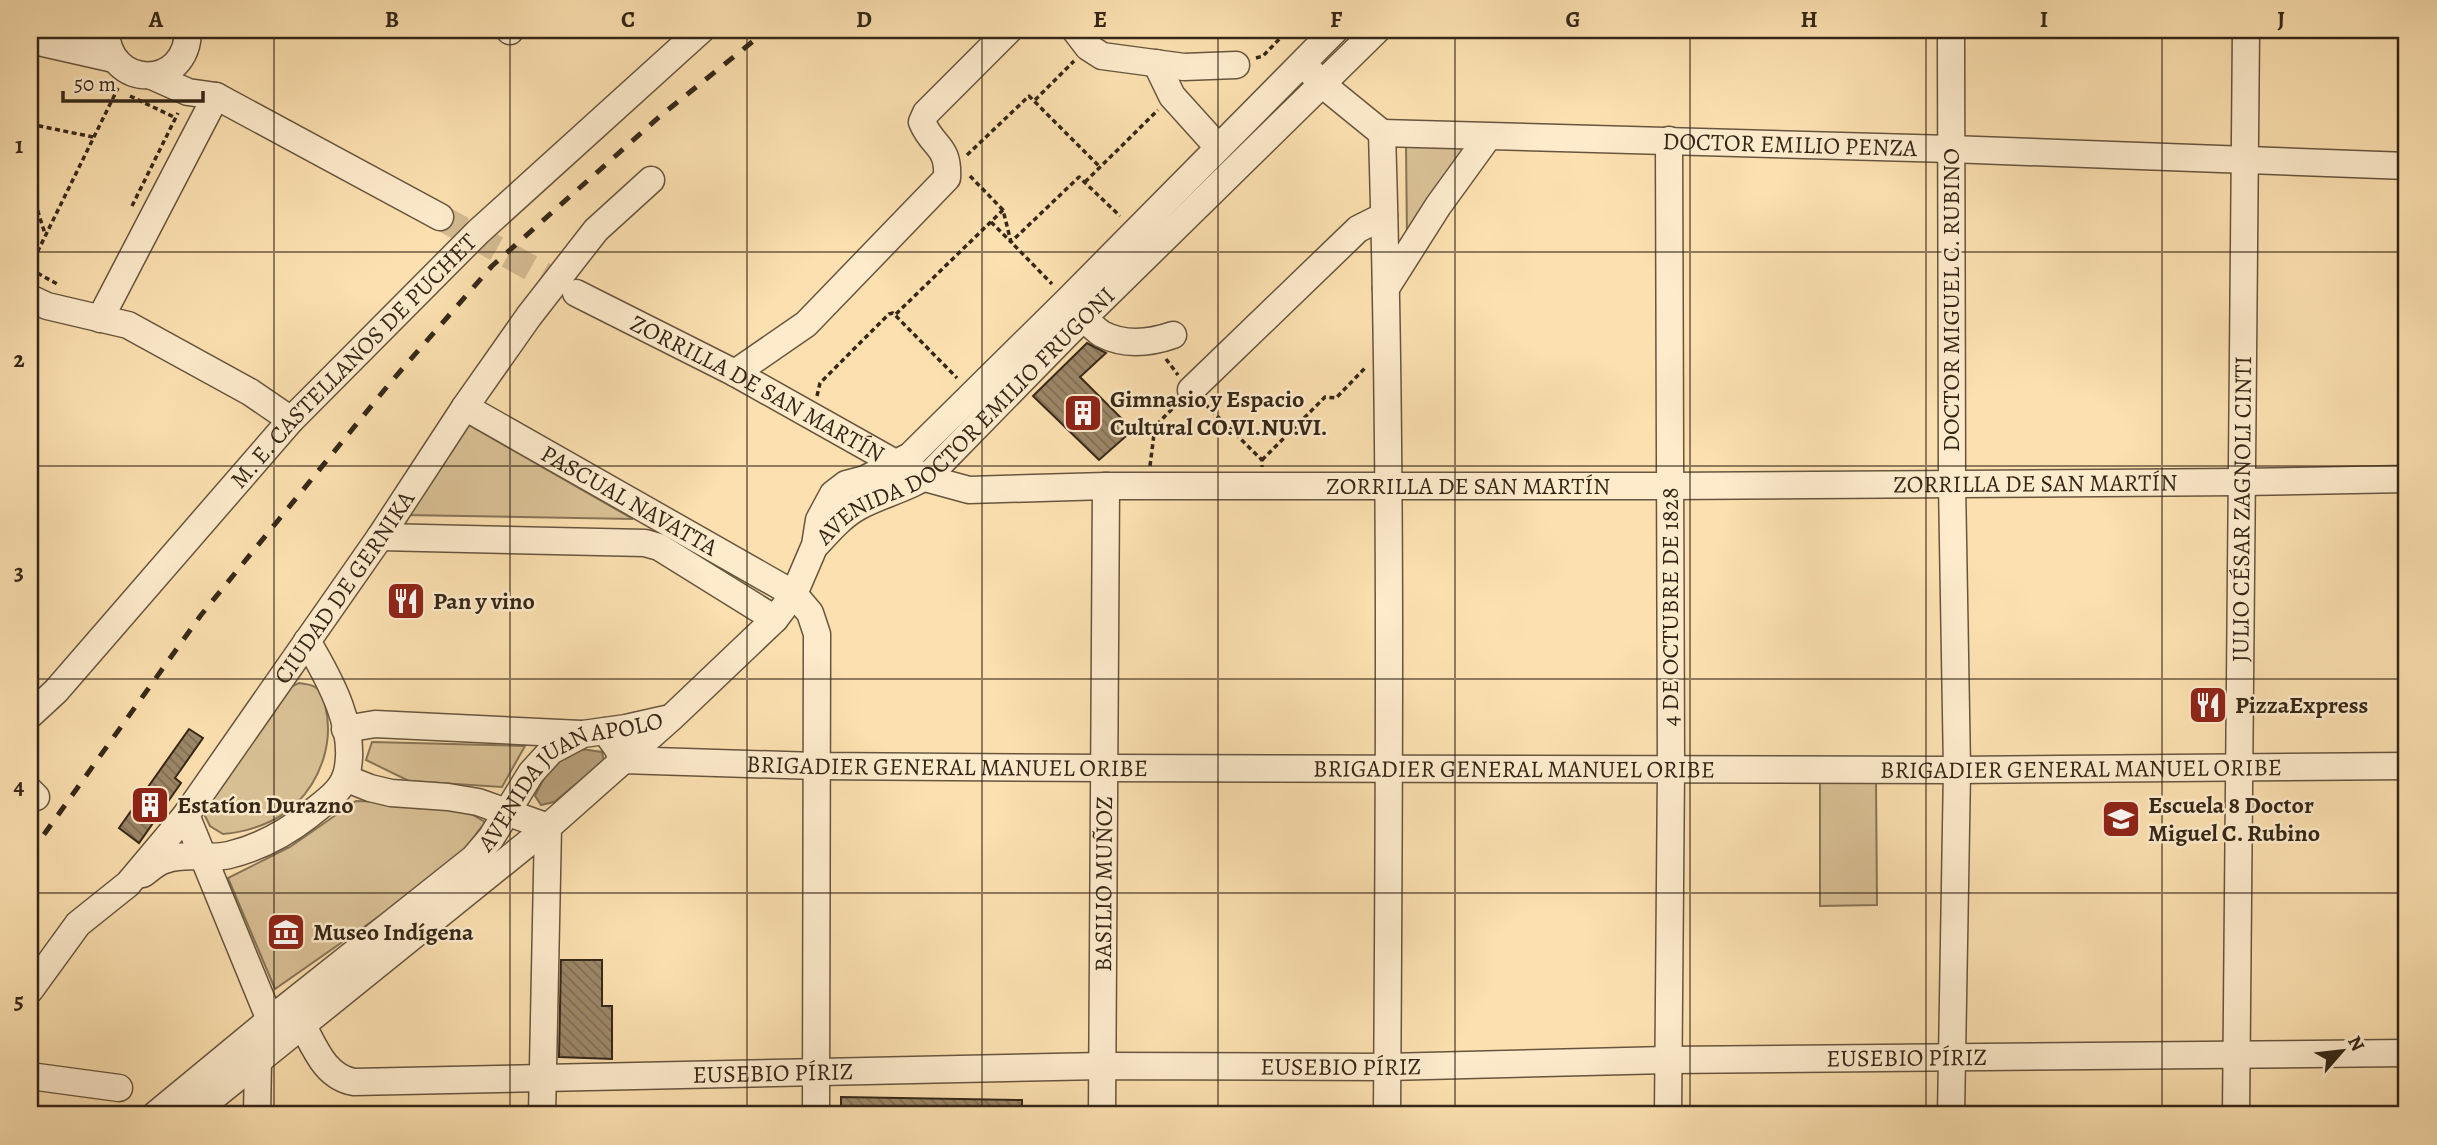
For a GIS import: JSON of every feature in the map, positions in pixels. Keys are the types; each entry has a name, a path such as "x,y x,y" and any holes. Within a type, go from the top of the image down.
{"street":[{"path":"79,30 121,60 188,92 216,96 440,217"},
{"name":"M. E. CASTELLANOS DE PUCHET","path":"30,715 56,691 291,420 478,232 701,30"},
{"path":"735,373 806,324 947,178 948,165 955,153 926,133 922,122 926,113 1009,30"},
{"name":"AVENIDA DOCTOR EMILIO FRUGONI","path":"815,545 841,519 860,506 925,478 1076,309 1135,232 1335,30"},
{"name":"AVENIDA DOCTOR EMILIO FRUGONI","path":"815,545 819,520 833,494 846,484 865,479 910,456 973,394 1076,309 1323,85 1377,30"},
{"name":"DOCTOR MIGUEL C. RUBINO","path":"1951,30 1952,483 1957,770 1951,1115"},
{"name":"JULIO CÉSAR ZAGNOLI CINTI","path":"2236,1115 2246,30"},
{"path":"30,40 171,68 190,38"},
{"path":"190,38 216,96"},
{"path":"1082,38 1102,56 1184,67 1236,65"},
{"path":"1156,63 1172,96 1218,147"},
{"path":"1303,63 1323,85 1382,133 1390,769 1387,1115"},
{"path":"100,318 216,96"},
{"name":"DOCTOR EMILIO PENZA","path":"1382,133 1950,149 2407,166"},
{"path":"1386,288 1438,206 1488,137"},
{"name":"4 DE OCTUBRE DE 1828","path":"1668,1115 1671,768 1669,140"},
{"name":"CIUDAD DE GERNIKA","path":"30,990 78,924 128,884 186,815 380,537 465,407 529,316 590,238 651,180"},
{"path":"1191,390 1358,229 1384,216"},
{"name":"ZORRILLA DE SAN MARTÍN","path":"576,293 735,373 925,478 969,489 2407,479"},
{"path":"30,298 47,306 128,325 250,393 291,420"},
{"path":"1076,309 1101,333 1127,342 1155,341 1173,335"},
{"name":"PASCUAL NAVATTA","path":"465,407 794,594"},
{"path":"841,432 856,454 857,469 852,482"},
{"name":"BASILIO MUÑOZ","path":"1102,1115 1106,486"},
{"path":"380,537 645,543 659,547 775,619"},
{"path":"671,718 775,619 794,594 815,545"},
{"path":"794,594 810,613 817,634 816,1115"},
{"path":"128,884 165,860 226,856 255,847 294,827 335,794 345,778 348,746 345,729 328,681 307,641"},
{"name":"AVENIDA JUAN APOLO","path":"155,1115 474,858 491,838 531,773 551,751 594,733 671,718"},
{"name":"AVENIDA JUAN APOLO","path":"191,1115 548,827 671,718"},
{"path":"345,729 375,724 594,733 618,749 622,760"},
{"name":"BRIGADIER GENERAL MANUEL ORIBE","path":"622,760 816,765 1390,769 1957,770 2407,765"},
{"path":"345,778 370,788 478,802 548,827 542,1115"},
{"path":"186,815 270,1020"},
{"name":"EUSEBIO PÍRIZ","path":"302,1024 323,1062 340,1079 354,1082 1102,1066 1387,1067 1667,1060 2407,1053"},
{"path":"257,1115 258,1060"},
{"path":"30,1076 119,1088"}],"path":[{"path":"1236,65 1263,56 1288,30"},
{"path":"1035,100 1082,38"},
{"path":"63,287 30,268 93,138 121,60 176,118"},
{"path":"127,214 188,92"},
{"path":"1011,242 1003,210 955,153 1030,96 1100,167"},
{"path":"1085,182 1172,96"},
{"path":"30,124 93,138"},
{"path":"1011,242 1079,177 1135,232"},
{"path":"30,186 45,235"},
{"path":"808,412 814,404 820,383 889,314 896,314 1003,210"},
{"path":"991,222 1076,309"},
{"path":"896,314 973,394"},
{"path":"1262,460 1325,397 1336,398 1386,347"},
{"path":"1148,486 1155,426 1191,390"}],"shaded area":[{"path":"1406,146 1467,146 1407,240"},
{"path":"469,425 633,519 403,515"},
{"path":"299,683 312,685 322,695 327,718 327,745 313,782 296,804 280,816 253,828 223,834 210,826 203,812 290,687"},
{"path":"372,742 525,746 502,787 409,781 366,760"},
{"path":"581,749 602,752 604,761 554,802 541,805 535,796 552,766 563,757"},
{"path":"1820,779 1876,779 1877,905 1820,906"},
{"path":"356,801 439,804 466,811 485,822 454,864 275,989 228,878 290,847"}],"building":[{"name":"Gimnasio y Espacio Cultural CO.VI.NU.VI.","path":"1087,343 1106,353 1080,377 1133,430 1099,460 1033,396"},
{"name":"Estatíon Durazno","path":"189,729 203,738 175,778 181,783 139,843 119,828"},
{"path":"561,960 602,960 602,1006 612,1006 612,1059 559,1057"},
{"path":"841,1097 1022,1100 1022,1115 841,1115"}],"tunnel":[{"path":"440,217 574,292"}],"railway":[{"path":"30,854 201,615 390,383 492,266 659,117 767,30"}],"place":[{"name":"Gimnasio y Espacio Cultural CO.VI.NU.VI.","path":"1083,413"},
{"name":"Pan y vino","path":"406,601"},
{"name":"PizzaExpress","path":"2208,705"},
{"name":"Estatíon Durazno","path":"150,805"},
{"name":"Escuela 8 Doctor Miguel C. Rubino","path":"2121,819"},
{"name":"Museo Indígena","path":"286,932"}]}
